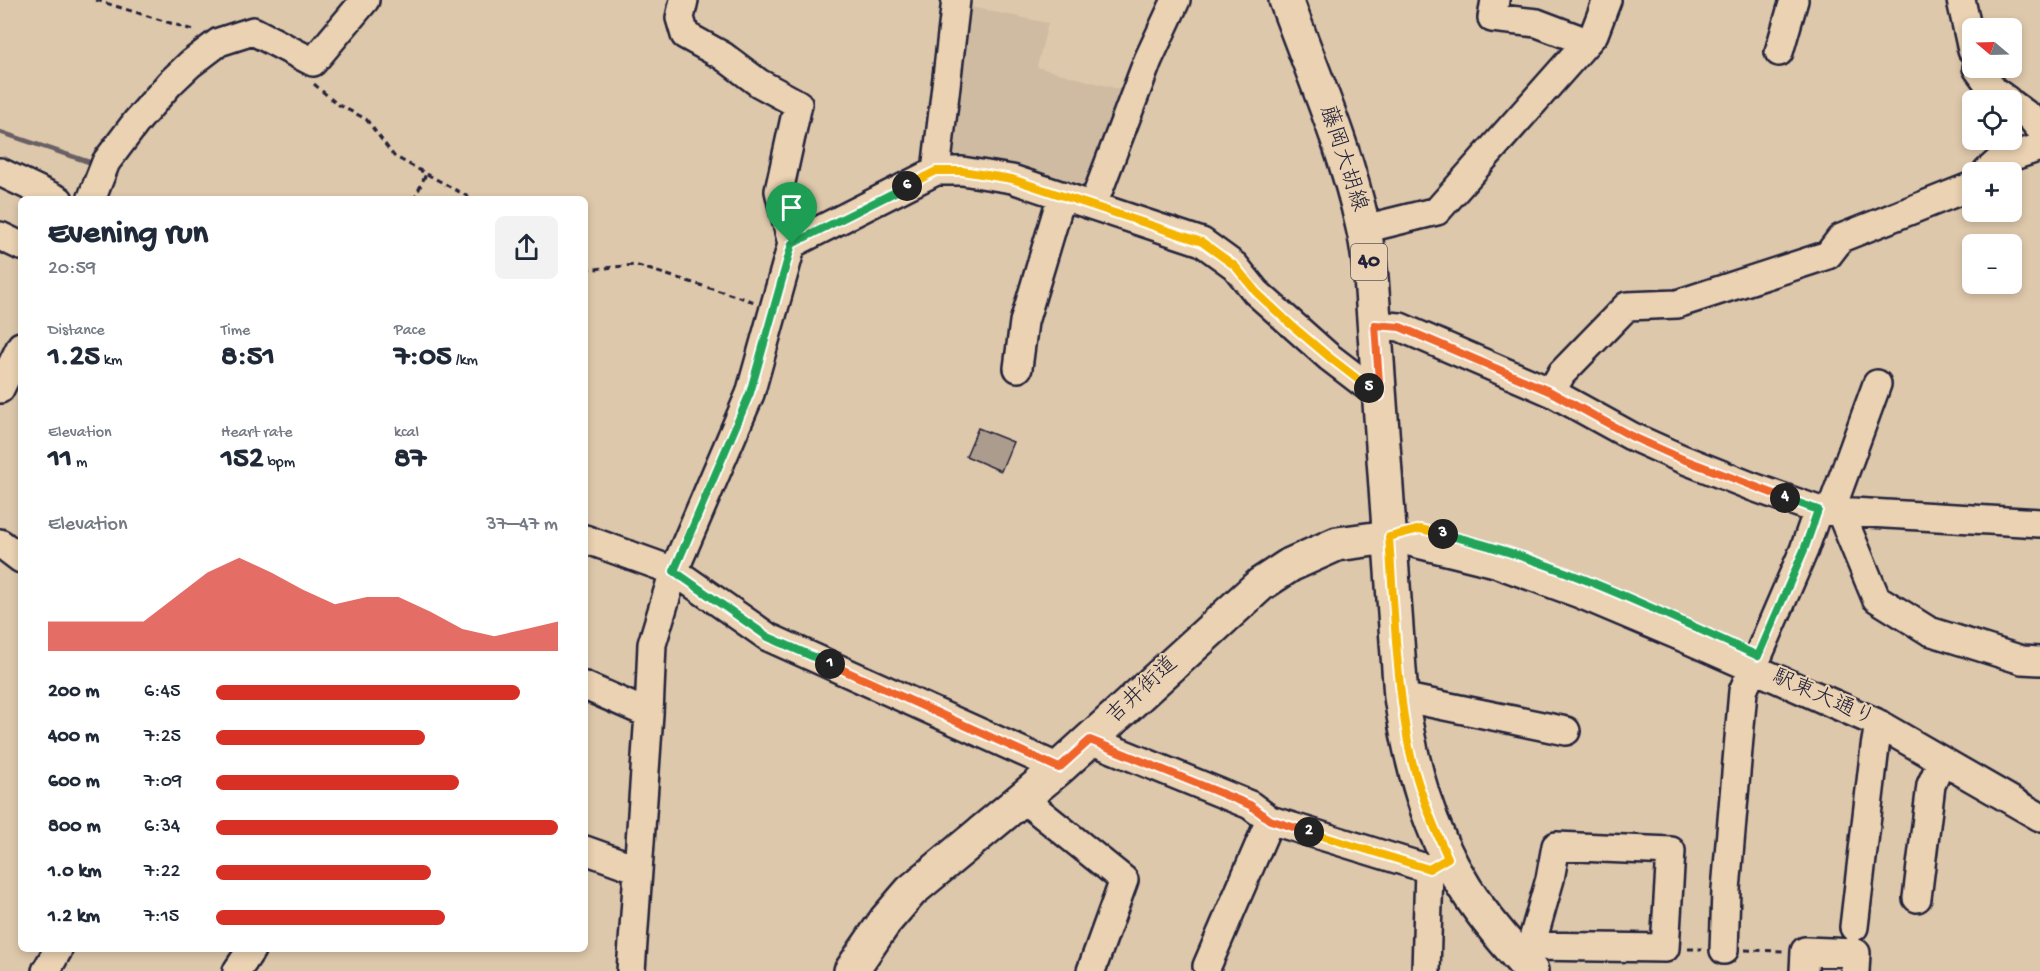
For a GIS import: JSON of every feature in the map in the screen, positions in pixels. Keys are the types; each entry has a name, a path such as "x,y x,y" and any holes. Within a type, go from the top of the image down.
{"main road":[{"name":"藤岡大胡線","path":"1286,0 1339,144 1355,191 1364,229 1375,325 1401,697 1408,744 1432,824 1438,864 1465,888 1525,956"},
{"name":"吉井街道","path":"851,971 886,920 911,891 1059,768 1261,584 1290,565 1337,544 1389,537"}],"street":[{"path":"93,196 106,162 137,121 190,64 224,40 253,31 313,62 365,0"},
{"path":"936,171 956,0"},
{"path":"1093,205 1148,60 1176,0"},
{"path":"1495,0 1492,18 1537,23 1587,42"},
{"path":"1364,229 1437,211 1594,34 1607,0"},
{"path":"1779,52 1794,0"},
{"path":"1961,0 1965,18"},
{"path":"631,971 652,644 674,571 750,393 792,244 779,191 798,104 759,83 723,56 685,35 682,9"},
{"path":"2022,111 2040,129"},
{"path":"1998,162 2040,147"},
{"path":"792,244 936,171 962,171 1012,179 1202,242 1235,266 1256,292 1313,344 1380,396"},
{"path":"0,172 51,196"},
{"path":"1551,392 1562,373 1627,306 1677,304 1828,255 1841,238 1962,190"},
{"path":"1018,368 1024,322 1062,195"},
{"path":"0,236 18,245"},
{"path":"1375,325 1400,327 1551,392 1631,436 1680,458 1753,487 1830,510 2040,523"},
{"path":"0,389 18,352"},
{"path":"1724,950 1726,890 1743,691 1804,550 1830,510 1877,384"},
{"path":"1830,510 1876,598 1929,631 2022,660 2040,661"},
{"path":"1389,537 1420,529 1487,544 1589,582 1756,662 1882,708 2040,800"},
{"path":"588,540 674,571 768,637 1059,768"},
{"name":"駅東大通り","path":"1756,662 1879,724 2040,817"},
{"path":"588,687 649,714"},
{"path":"1401,697 1566,731"},
{"path":"1854,927 1879,724"},
{"path":"1090,740 1250,805 1270,820 1438,864 1426,971"},
{"path":"1917,898 1931,785 1942,761"},
{"path":"1022,798 1124,880 1091,971"},
{"path":"1207,966 1270,820"},
{"path":"1556,846 1671,851 1665,948 1525,956 1550,879 1556,846"},
{"path":"588,851 638,869"},
{"path":"1804,971 1805,951 1856,953 1856,971"},
{"path":"46,971 57,952"},
{"path":"237,971 250,952"}],"path":[{"path":"96,0 224,40"},
{"path":"313,62 313,83 337,104 366,119 393,156 467,196"},
{"path":"416,196 426,173"},
{"path":"588,270 635,265 774,308"}],"shaded area":[{"path":"961,5 1048,23 1037,67 1129,92 1091,197 943,163"}],"building":[{"path":"978,428 1013,442 1001,471 966,456"}],"waterway":[{"path":"0,132 92,163"}],"route":[{"path":"936,171 962,171 1012,179 1202,242 1235,266 1256,292 1290,324 1380,396 1375,325 1400,327 1551,392 1631,436 1680,458 1818,510 1804,550 1758,656 1589,582 1487,544 1420,529 1389,537 1401,697 1408,744 1432,824 1448,858 1429,869 1270,820 1250,805 1090,740 1059,768 768,637 674,571 750,393 792,244 936,171"}]}
